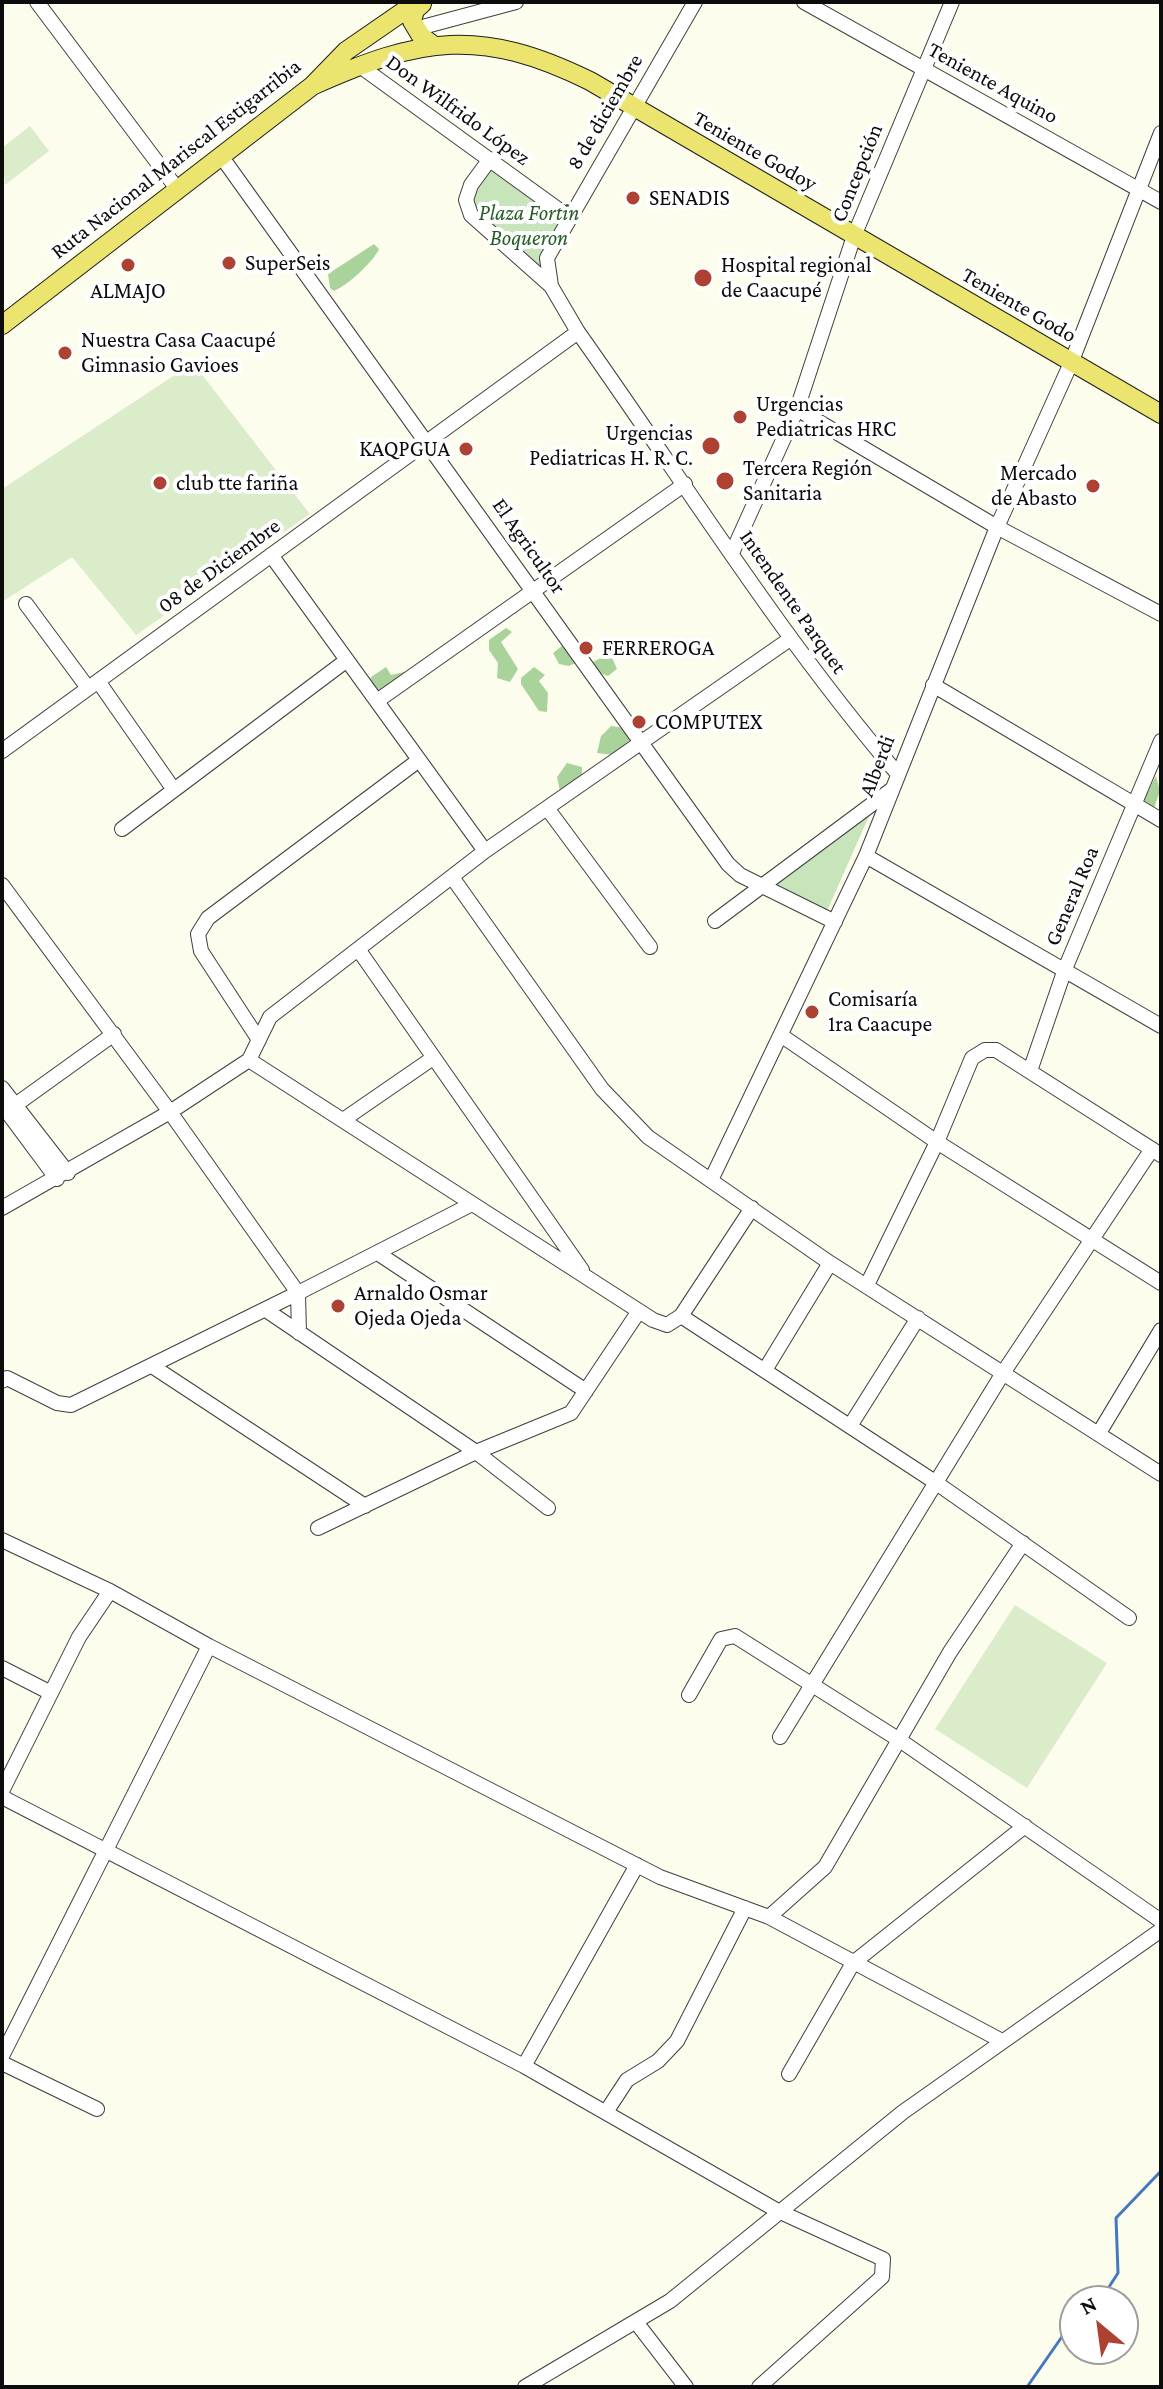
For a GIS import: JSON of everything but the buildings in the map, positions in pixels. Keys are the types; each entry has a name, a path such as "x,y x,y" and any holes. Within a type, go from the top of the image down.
{"main road":[{"name":"Ruta Nacional Mariscal Estigarribia","path":"2,325 312,86 346,51 417,2"},
{"path":"424,2 412,16 415,29 433,45"},
{"path":"312,86 410,48 433,45 501,48 534,56 590,81 631,107"},
{"name":"Teniente Godoy","path":"631,107 854,236"},
{"name":"Teniente Godo","path":"854,236 1161,414"}],"street":[{"path":"37,2 178,190"},
{"path":"415,29 516,2"},
{"name":"8 de diciembre","path":"551,286 547,258 631,107 695,2"},
{"name":"Teniente Aquino","path":"804,2 1161,202"},
{"name":"Concepción","path":"732,553 797,409 854,236 952,2"},
{"name":"Don Wilfrido López","path":"360,66 570,218"},
{"name":"Alberdi","path":"712,1178 866,856 997,527 1071,363 1161,133"},
{"name":"El Agricultor","path":"221,156 728,864 740,875 835,922"},
{"path":"490,159 471,185 466,200 471,215 551,286 578,332"},
{"name":"08 de Diciembre","path":"2,751 578,332"},
{"name":"Intendente Parquet","path":"578,332 790,639 843,710 897,773"},
{"path":"797,409 997,527 1161,614"},
{"path":"377,701 535,593 685,484"},
{"path":"271,555 485,851"},
{"path":"26,604 174,790"},
{"path":"2,1208 170,1112 249,1060 270,1017 485,851 790,639"},
{"path":"122,829 347,660"},
{"path":"933,685 1161,820"},
{"name":"General Roa","path":"1030,1071 1065,969 1161,741"},
{"path":"259,1040 201,951 198,934 208,918 419,760"},
{"path":"715,921 892,789"},
{"path":"547,808 650,947"},
{"path":"866,856 1161,1026"},
{"path":"452,877 602,1089 648,1137 712,1178 830,1263 1161,1474"},
{"path":"2,885 8,902 114,1034 298,1293 299,1333"},
{"path":"358,949 589,1279"},
{"path":"8,1107 114,1034"},
{"path":"782,1036 937,1142 1161,1283"},
{"path":"780,1737 1003,1373 1156,1152 996,1050 985,1050 972,1058 937,1142 867,1285"},
{"path":"343,1120 433,1058"},
{"path":"249,1060 639,1311 667,1325 681,1316 752,1208"},
{"path":"2,1088 8,1107 62,1176"},
{"path":"2,1381 7,1378 57,1403 71,1405 379,1254 472,1204"},
{"path":"379,1254 586,1391"},
{"path":"765,1370 830,1263"},
{"path":"266,1310 476,1452 548,1508"},
{"path":"318,1528 476,1452 571,1413 639,1311"},
{"path":"681,1316 935,1482 1129,1618"},
{"path":"850,1426 918,1318"},
{"path":"1099,1433 1161,1330"},
{"path":"152,1366 365,1506"},
{"path":"2,1540 110,1591 209,1646 637,1865 769,1917 1002,2041"},
{"path":"769,1917 825,1867 950,1652 1023,1543"},
{"path":"110,1591 79,1637 2,1794 524,2066 778,2211 883,2259 885,2270 759,2387"},
{"path":"689,1695 721,1639 727,1635 735,1636 901,1741 1161,1921"},
{"path":"2,2056 209,1646"},
{"path":"2,1668 51,1693"},
{"path":"789,2074 853,1963 1025,1826"},
{"path":"524,2066 637,1865"},
{"path":"606,2112 627,2080 658,2061 677,2041 745,1908"},
{"path":"525,2387 679,2294 903,2112 1161,1930"},
{"path":"2,2063 97,2109"},
{"path":"636,2322 686,2387"}],"green space":[{"path":"30,126 49,151 5,185 2,148"},
{"name":"Plaza Fortin Boqueron","path":"490,159 570,218 547,258 551,286 471,215 471,185"},
{"path":"374,244 379,249 376,254 353,279 334,291 330,288 328,274"},
{"path":"193,363 310,514 136,635 72,557 2,602 2,489"},
{"path":"506,628 512,632 501,642 518,669 510,682 497,678 498,663 489,650 489,640"},
{"path":"563,645 580,661 569,666 559,664 553,653"},
{"path":"610,653 617,669 608,676 597,672 593,662"},
{"path":"386,667 391,675 404,672 405,677 379,694 369,684 371,677"},
{"path":"534,667 545,675 539,681 548,693 547,712 539,711 521,684 521,678"},
{"path":"611,726 624,728 630,740 614,755 597,753 601,736"},
{"path":"567,763 582,767 582,779 560,791 557,777"},
{"path":"1156,776 1160,791 1153,811 1145,805 1144,799"},
{"path":"873,807 827,911 773,882"},
{"path":"1015,1605 1107,1663 1027,1788 935,1729"}],"waterway":[{"path":"1110,2285 1118,2273 1116,2218 1161,2171"},
{"path":"1027,2387 1059,2341"}],"place":[{"name":"SENADIS","path":"633,198"},
{"name":"SuperSeis","path":"229,263"},
{"name":"ALMAJO","path":"128,265"},
{"name":"Hospital regional de Caacupé","path":"703,278"},
{"name":"Nuestra Casa Caacupé Gimnasio Gavioes","path":"65,353"},
{"name":"Urgencias Pediatricas HRC","path":"740,417"},
{"name":"Urgencias Pediatricas H. R. C.","path":"711,446"},
{"name":"KAQPGUA","path":"466,449"},
{"name":"Tercera Región Sanitaria","path":"725,481"},
{"name":"club tte fariña","path":"160,483"},
{"name":"Mercado de Abasto","path":"1093,486"},
{"name":"FERREROGA","path":"586,648"},
{"name":"COMPUTEX","path":"639,722"},
{"name":"Comisaría 1ra Caacupe","path":"812,1012"},
{"name":"Arnaldo Osmar Ojeda Ojeda","path":"338,1306"}]}
